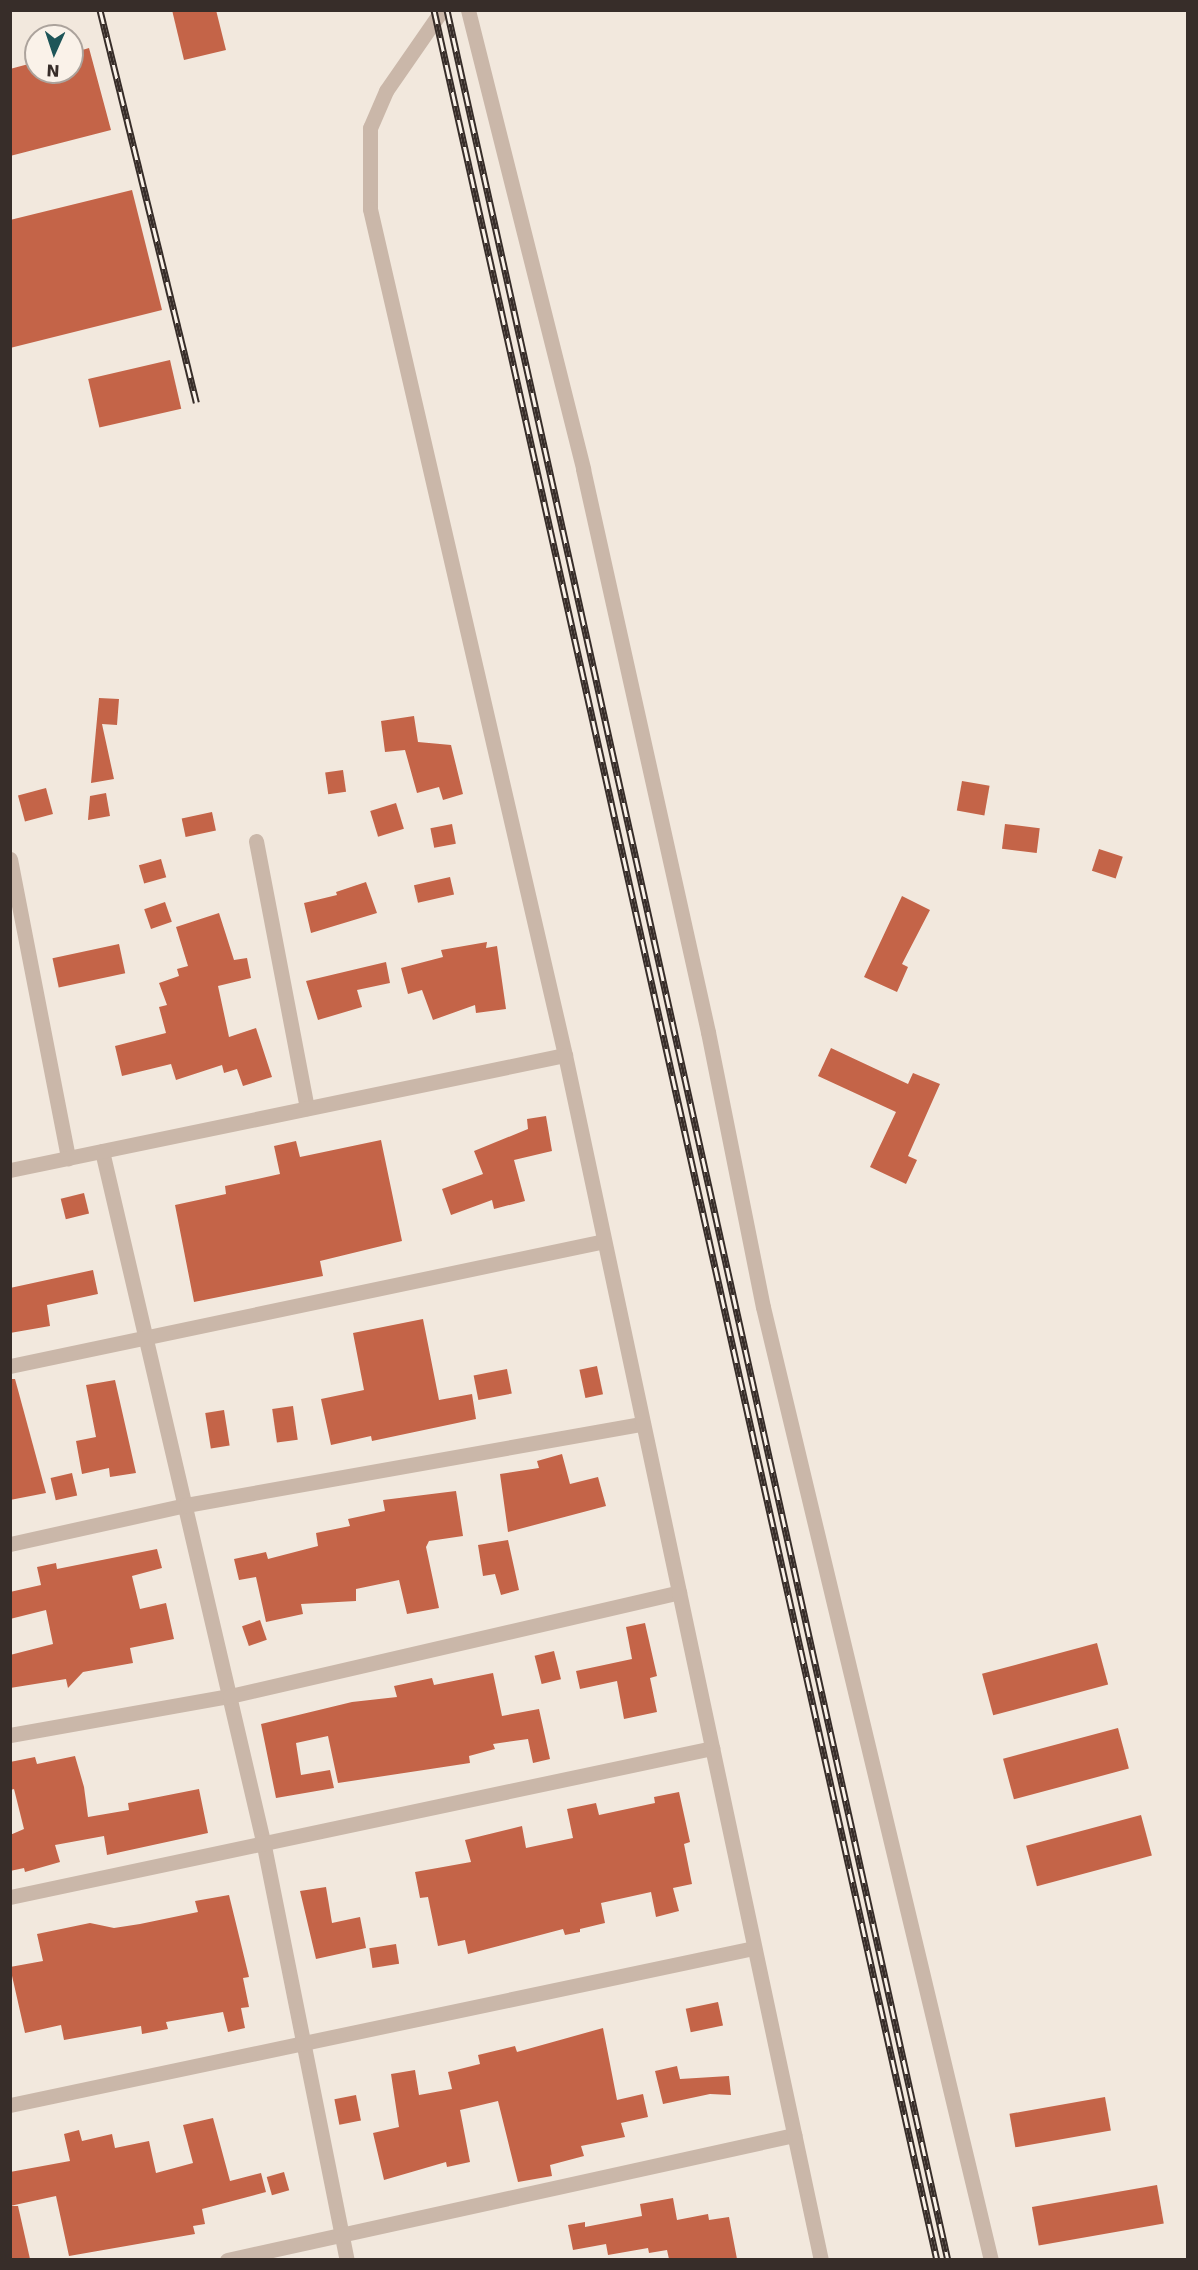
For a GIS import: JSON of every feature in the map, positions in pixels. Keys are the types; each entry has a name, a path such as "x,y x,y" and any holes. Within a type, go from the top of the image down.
{"street":[{"path":"442,10 386,91 370,128 370,209 445,521 565,1055 820,2259"},
{"path":"468,10 583,469 708,1032 765,1318 991,2259"},
{"path":"256,842 307,1108"},
{"path":"10,859 68,1158"},
{"path":"10,1170 565,1055"},
{"path":"102,1151 263,1841 301,2042 347,2259"},
{"path":"10,1366 146,1335 604,1240"},
{"path":"10,1544 186,1505 643,1424"},
{"path":"10,1735 230,1696 679,1592"},
{"path":"10,1897 263,1841 712,1748"},
{"path":"10,2104 754,1948"},
{"path":"227,2259 342,2237 794,2135"}],"building":[{"path":"172,10 216,10 226,50 184,60"},
{"path":"89,48 111,130 10,156 10,69 24,65 24,84 84,84 84,49"},
{"path":"132,190 162,310 10,348 10,220"},
{"path":"170,360 181,409 99,428 88,379"},
{"path":"99,698 119,699 117,725 102,724 114,779 91,783"},
{"path":"414,716 418,742 451,745 463,794 443,800 439,787 417,793 405,750 385,752 381,721"},
{"path":"343,770 346,792 328,794 325,773"},
{"path":"962,781 990,786 984,815 957,811"},
{"path":"46,788 53,814 25,822 18,796"},
{"path":"106,793 110,816 88,820 90,796"},
{"path":"396,803 404,829 378,837 370,811"},
{"path":"212,812 216,831 186,837 182,818"},
{"path":"452,824 456,844 434,848 430,828"},
{"path":"1005,824 1040,828 1037,853 1002,849"},
{"path":"1099,849 1123,857 1116,879 1092,871"},
{"path":"161,859 166,877 144,884 139,865"},
{"path":"450,877 454,895 418,903 414,885"},
{"path":"366,882 377,913 311,933 304,903 337,895 336,892"},
{"path":"902,896 930,910 902,964 908,967 897,992 864,977"},
{"path":"165,902 172,922 151,929 144,909"},
{"path":"219,913 234,960 247,958 251,978 218,986 229,1037 256,1028 272,1077 243,1086 237,1069 224,1073 222,1065 176,1080 171,1064 122,1076 115,1046 166,1033 159,1007 167,1005 159,983 179,976 177,969 188,966 176,927"},
{"path":"487,942 486,948 497,946 506,1009 476,1013 475,1005 433,1020 422,990 408,994 401,968 443,957 441,950"},
{"path":"119,944 125,973 59,987 52,958"},
{"path":"386,962 390,983 357,990 362,1007 318,1020 306,981"},
{"path":"831,1048 908,1084 913,1073 940,1084 908,1156 917,1160 906,1184 870,1167 896,1112 818,1076"},
{"path":"546,1116 552,1151 514,1160 525,1201 494,1209 492,1200 451,1215 442,1189 483,1174 474,1151 528,1129 527,1119"},
{"path":"381,1140 402,1241 320,1261 323,1276 194,1302 175,1205 226,1194 225,1186 280,1174 274,1146 296,1141 300,1157"},
{"path":"84,1193 89,1213 66,1219 61,1199"},
{"path":"93,1270 98,1294 47,1305 50,1326 10,1333 10,1288"},
{"path":"423,1319 439,1400 472,1394 476,1419 372,1441 371,1436 331,1445 321,1399 364,1390 353,1333"},
{"path":"597,1366 603,1394 585,1398 579,1370"},
{"path":"507,1369 512,1394 478,1400 474,1375"},
{"path":"10,1379 15,1379 46,1493 10,1500"},
{"path":"115,1380 136,1473 110,1477 109,1468 82,1474 76,1441 96,1437 86,1385"},
{"path":"293,1406 298,1440 277,1443 272,1409"},
{"path":"224,1410 230,1446 211,1449 205,1413"},
{"path":"562,1454 570,1484 598,1477 606,1506 508,1532 500,1474 539,1468 537,1461"},
{"path":"72,1473 77,1495 56,1500 51,1478"},
{"path":"456,1491 463,1536 429,1541 426,1547 439,1608 407,1614 399,1580 356,1589 356,1601 301,1604 303,1614 266,1622 256,1577 239,1580 234,1559 266,1552 268,1559 318,1546 316,1533 350,1526 348,1519 385,1511 383,1500"},
{"path":"508,1540 519,1590 501,1595 495,1574 483,1576 478,1545"},
{"path":"157,1549 162,1568 132,1576 140,1609 166,1603 174,1639 130,1648 133,1663 83,1672 68,1688 66,1679 10,1688 10,1655 53,1644 46,1610 10,1619 10,1592 41,1585 37,1567 56,1563 57,1569"},
{"path":"260,1620 267,1640 249,1646 242,1626"},
{"path":"645,1623 657,1676 650,1678 657,1712 624,1719 617,1681 580,1689 576,1671 632,1659 626,1627"},
{"path":"1097,1643 1108,1685 993,1715 982,1674"},
{"path":"554,1651 561,1679 542,1684 535,1656"},
{"path":"493,1673 502,1716 539,1709 550,1759 533,1763 528,1739 493,1744 495,1749 469,1756 470,1763 338,1783 328,1736 296,1743 301,1775 330,1770 334,1788 276,1798 261,1724 352,1702 397,1697 394,1686 432,1678 434,1685"},
{"path":"1118,1728 1129,1769 1014,1799 1003,1759"},
{"path":"75,1756 84,1787 88,1817 129,1810 128,1803 199,1789 208,1833 107,1855 104,1836 55,1845 60,1862 25,1872 24,1868 10,1871 10,1835 24,1829 14,1789 10,1790 10,1762 35,1757 37,1764"},
{"path":"679,1792 690,1842 684,1844 692,1884 673,1888 679,1911 656,1917 651,1892 601,1903 605,1923 580,1929 580,1932 565,1935 563,1929 468,1954 465,1940 438,1946 428,1897 420,1898 415,1872 471,1862 465,1840 522,1826 526,1848 573,1838 567,1809 596,1803 599,1815 655,1803 654,1797"},
{"path":"1141,1815 1152,1856 1037,1886 1026,1846"},
{"path":"326,1887 332,1923 360,1917 366,1948 316,1959 300,1891"},
{"path":"229,1895 249,1977 243,1978 249,2007 241,2008 245,2028 228,2032 223,2012 166,2022 168,2029 142,2034 141,2026 64,2040 61,2025 25,2033 10,1967 43,1961 37,1934 90,1923 114,1928 140,1924 198,1912 195,1901"},
{"path":"396,1944 399,1964 372,1968 369,1948"},
{"path":"718,2002 723,2025 691,2032 686,2009"},
{"path":"603,2028 617,2100 643,2094 648,2117 621,2123 625,2137 581,2146 584,2156 550,2165 552,2176 518,2182 498,2101 460,2110 470,2162 447,2167 446,2162 384,2180 373,2133 399,2127 391,2074 415,2070 419,2095 452,2089 448,2072 480,2064 478,2055 515,2046 517,2052"},
{"path":"677,2066 680,2079 729,2076 731,2095 710,2094 663,2104 655,2071"},
{"path":"356,2095 361,2121 339,2125 334,2099"},
{"path":"1105,2097 1111,2130 1015,2147 1009,2114"},
{"path":"213,2118 230,2181 261,2173 266,2192 202,2209 205,2224 193,2226 195,2234 69,2256 56,2196 10,2206 10,2172 70,2161 64,2134 79,2130 82,2141 112,2134 115,2148 149,2141 156,2173 193,2163 183,2125"},
{"path":"284,2172 289,2190 272,2195 267,2177"},
{"path":"1157,2185 1164,2223 1039,2245 1032,2207"},
{"path":"673,2198 677,2220 708,2214 709,2220 729,2217 737,2259 669,2259 667,2250 649,2253 648,2248 608,2255 606,2244 573,2250 568,2225 585,2222 585,2227 642,2216 640,2204"},
{"path":"10,2206 18,2206 30,2259 10,2259"}],"railway":[{"path":"100,10 196,402"},
{"path":"434,10 937,2260"},
{"path":"447,10 948,2260"}]}
